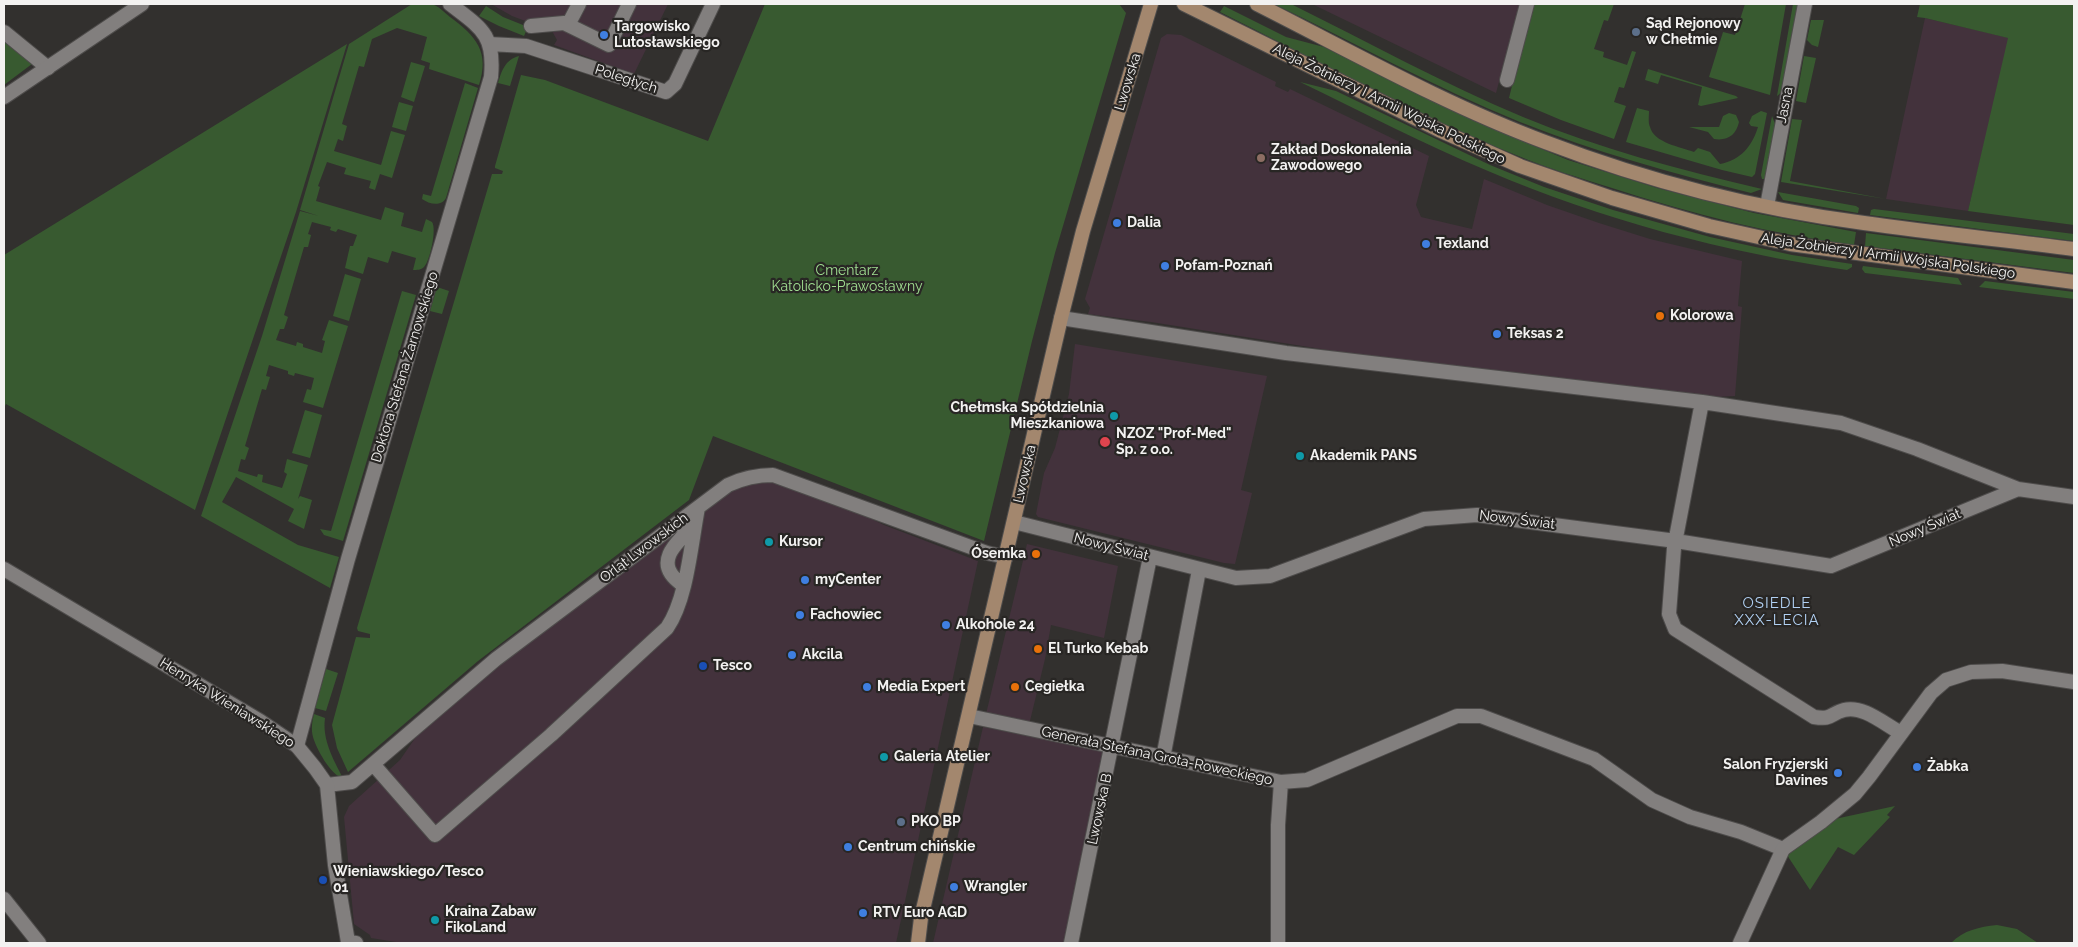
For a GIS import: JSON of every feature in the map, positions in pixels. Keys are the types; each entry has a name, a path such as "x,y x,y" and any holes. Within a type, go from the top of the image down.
{"main road":[{"name":"Lwowska","path":"918,943 921,918 1083,231 1151,4"},
{"name":"Aleja Żołnierzy I Armii Wojska Polskiego","path":"1184,4 1415,119 1478,148 1550,177 1612,198 1709,226 1790,244 2074,282"},
{"name":"Aleja Żołnierzy I Armii Wojska Polskiego","path":"1257,4 1453,102 1544,142 1656,179 1767,206 1862,223 2074,249"},
{"name":"Lwowska","path":"911,943 921,918"}],"street":[{"path":"4,97 142,4"},
{"path":"450,4 484,32 489,44"},
{"path":"568,25 579,4"},
{"path":"531,26 564,23 609,45 627,4"},
{"name":"Poległych","path":"489,44 526,46 666,92 675,84 713,4"},
{"path":"1508,80 1527,4"},
{"name":"Jasna","path":"1767,206 1805,4"},
{"path":"4,32 48,68"},
{"name":"Doktora Stefana Żarnowskiego","path":"297,746 348,559 491,77 492,59 489,44"},
{"path":"1062,318 1286,353 1702,402 1841,423 1917,449 2018,489 2074,497"},
{"path":"1702,402 1676,540 1669,614 1675,629 1814,717 1826,719 1844,710 1855,708 1901,733"},
{"name":"Orląt Lwowskich","path":"327,786 352,782 496,659 728,485 744,478 758,475 773,475 978,549 1006,557"},
{"name":"Nowy Świat","path":"1014,522 1198,570 1236,578 1270,576 1424,519 1478,514 1676,540 1831,566 2018,489"},
{"path":"374,764 434,835 551,735 667,628 675,616 698,508"},
{"path":"683,585 672,578 667,569 667,559 671,550 695,525"},
{"name":"Lwowska B","path":"1071,943 1113,747 1150,557"},
{"name":"Henryka Wieniawskiego","path":"4,569 252,716 297,746 316,768 327,786 335,865 349,943"},
{"path":"1163,758 1198,570"},
{"path":"1740,943 1783,849 1821,822 1855,794 1931,693 1946,680 1971,672 2002,671 2074,682"},
{"name":"Generała Stefana Grota-Roweckiego","path":"969,716 1281,782 1306,780 1457,716 1481,716 1594,759 1652,800 1690,817 1741,832 1783,849"},
{"path":"1278,943 1278,825 1281,782"},
{"path":"4,899 39,943"}],"shaded area":[{"name":"Targowisko Lutosławskiego","path":"491,4 668,4 634,74 554,45 557,40 552,31 512,16"},
{"path":"1312,4 1520,4 1496,93"},
{"path":"1925,18 2010,38 1968,211 1886,199"},
{"path":"1167,34 1181,35 1276,82 1275,86 1288,92 1290,89 1429,156 1416,205 1421,217 1472,229 1484,179 1547,205 1599,223 1650,239 1742,261 1738,306 1742,307 1735,396 1714,397 1353,354 1088,314 1090,308 1085,299 1161,38"},
{"path":"1075,344 1267,376 1241,490 1252,493 1235,564 1224,563 1038,517 1036,514 1044,473 1055,448 1069,394"},
{"path":"764,479 847,507 884,525 978,561 896,943 402,943 371,938 370,935 354,924 344,817 349,806 400,760 420,731 487,672 681,526 741,484"},
{"path":"1027,544 1118,566 1104,638 1051,625 1029,725 986,714"},
{"path":"983,727 1115,753 1077,943 933,943"}],"green space":[{"path":"412,4 436,6 474,38 482,54 483,63 479,85 429,69 430,63 421,60 427,37 397,28 372,39 364,67 359,66 342,124 347,126 343,141 338,139 334,151 381,165 391,131 405,135 392,178 380,174 375,190 369,188 371,181 344,174 346,168 327,162 318,186 320,187 316,201 381,220 385,207 404,213 401,226 422,232 426,219 432,222 434,231 432,245 426,264 419,270 413,270 416,258 392,251 388,263 368,257 363,274 345,268 350,246 353,246 357,235 338,229 336,232 330,230 331,227 312,222 308,234 311,235 308,247 304,247 284,315 288,317 284,329 280,329 276,340 296,346 297,342 303,344 303,347 322,353 325,341 322,340 329,320 348,326 323,408 303,402 307,389 311,390 314,378 295,373 294,376 288,374 288,371 269,365 266,376 270,377 266,390 262,389 245,446 249,448 245,460 241,459 238,471 257,477 258,474 263,475 262,482 282,488 287,474 284,472 287,459 308,465 298,499 300,496 312,500 304,529 288,521 294,509 236,477 222,502 298,545 339,557 330,588 201,516 262,336 300,211 319,216 300,210 349,44"},
{"name":"Cmentarz Katolicko-Prawosławny","path":"765,4 1119,4 1126,13 1055,253 984,541 713,436 689,500 478,661 348,772 337,748 332,725 356,637 370,638 370,634 358,631 357,628 492,174 502,174 503,171 495,168 495,166 521,75 545,80 708,141"},
{"path":"1274,4 1291,4 1464,91 1552,129 1641,158 1762,189 1751,193 1663,170 1548,133 1458,95"},
{"path":"1532,4 1614,4 1608,21 1604,20 1594,49 1604,52 1603,57 1627,65 1632,51 1636,52 1624,88 1619,87 1614,102 1626,106 1614,139 1561,120 1509,98"},
{"path":"1745,4 1786,4 1770,95 1709,77 1723,32 1735,35"},
{"path":"1793,4 1798,4 1782,92 1777,96"},
{"path":"1920,4 2074,4 2074,225 1968,211 2008,38 1917,17"},
{"path":"486,6 503,17 528,27 524,36 479,16"},
{"path":"1224,6 1286,37 1324,47 1472,120 1568,160 1657,188 1754,213 1856,232 1854,245 1792,235 1702,215 1528,160 1440,123 1366,87 1220,12"},
{"path":"1811,20 1824,20 1818,47 1812,45 1807,40"},
{"path":"4,41 32,64 4,85"},
{"path":"347,44 296,212 195,510 6,404 4,408 4,255"},
{"path":"519,56 510,86 498,83 507,63"},
{"path":"1804,56 1816,58 1806,103 1796,101"},
{"path":"411,62 425,66 414,102 401,97"},
{"path":"1648,69 1738,98 1701,106 1698,105 1702,87 1661,75 1658,84 1645,80"},
{"path":"1300,82 1336,91 1490,165 1544,187 1613,210 1710,237 1792,255 1852,264 1852,267 1847,270 1801,263 1709,244 1575,205 1464,161"},
{"path":"465,83 478,88 446,198 438,204 431,203 422,199 423,194 431,196"},
{"path":"399,102 413,106 406,131 392,127"},
{"path":"1637,108 1649,111 1649,125 1662,141 1694,152 1698,148 1710,152 1720,164 1740,156 1745,151 1758,127 1751,126 1749,123 1752,116 1761,111 1767,113 1755,174 1752,177 1722,170 1626,142"},
{"path":"1729,113 1736,115 1739,122 1733,134 1727,138 1714,139 1708,132 1689,127 1719,127 1723,116"},
{"path":"1772,116 1775,124 1765,179 1762,179 1761,175"},
{"path":"1792,119 1802,120 1790,181 1886,199 1781,182"},
{"path":"1778,192 1856,206 1859,208 1858,213 1783,200"},
{"path":"1871,210 2074,234 2074,241 1870,215"},
{"path":"1866,233 2074,260 2074,273 1865,246"},
{"path":"1863,266 1958,278 1962,285 1865,273 1862,269"},
{"path":"345,274 361,279 349,321 333,316"},
{"path":"1985,281 2074,292 2074,299 1979,287"},
{"path":"437,287 449,291 442,314 430,311"},
{"path":"402,291 416,295 343,541 324,535 320,529 331,531"},
{"path":"305,410 322,415 310,458 292,453"},
{"path":"326,669 338,673 326,711 315,708"},
{"path":"314,714 325,718 327,741 343,778 338,776 329,767 317,748 312,731"},
{"path":"1895,806 1887,815 1890,817 1854,855 1838,847 1810,890 1783,849 1821,822"},
{"path":"1997,925 2017,929 2038,943 1951,943 1961,935 1972,930"}],"place":[{"name":"Sąd Rejonowy w Chełmie","path":"1636,32"},
{"name":"Targowisko Lutosławskiego","path":"604,35"},
{"name":"Zakład Doskonalenia Zawodowego","path":"1261,158"},
{"name":"Dalia","path":"1117,223"},
{"name":"Texland","path":"1426,244"},
{"name":"Pofam-Poznań","path":"1165,266"},
{"name":"Kolorowa","path":"1660,316"},
{"name":"Teksas 2","path":"1497,334"},
{"name":"Chełmska Spółdzielnia Mieszkaniowa","path":"1114,416"},
{"name":"NZOZ \"Prof-Med\" Sp. z o.o.","path":"1105,442"},
{"name":"Akademik PANS","path":"1300,456"},
{"name":"Kursor","path":"769,542"},
{"name":"Ósemka","path":"1036,554"},
{"name":"myCenter","path":"805,580"},
{"name":"Fachowiec","path":"800,615"},
{"name":"Alkohole 24","path":"946,625"},
{"name":"El Turko Kebab","path":"1038,649"},
{"name":"Akcila","path":"792,655"},
{"name":"Tesco","path":"703,666"},
{"name":"Media Expert","path":"867,687"},
{"name":"Cegiełka","path":"1015,687"},
{"name":"Galeria Atelier","path":"884,757"},
{"name":"Żabka","path":"1917,767"},
{"name":"Salon Fryzjerski Davines","path":"1838,773"},
{"name":"PKO BP","path":"901,822"},
{"name":"Centrum chińskie","path":"848,847"},
{"name":"Wieniawskiego/Tesco 01","path":"323,880"},
{"name":"Wrangler","path":"954,887"},
{"name":"RTV Euro AGD","path":"863,913"},
{"name":"Kraina Zabaw FikoLand","path":"435,920"}],"district":[{"name":"OSIEDLE XXX-LECIA","path":"1777,612"}]}
